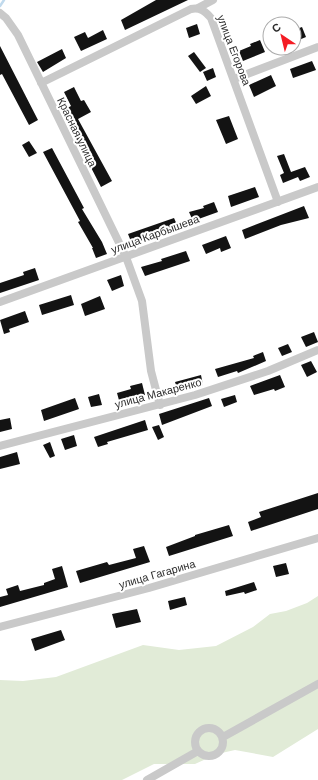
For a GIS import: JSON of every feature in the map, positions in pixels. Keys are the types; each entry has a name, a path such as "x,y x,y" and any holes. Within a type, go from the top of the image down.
{"street":[{"path":"41,83 191,9 198,8 213,0"},
{"name":"улица Егорова","path":"198,8 206,11 211,18 278,202"},
{"name":"Красная улица","path":"3,16 18,35 126,257 142,301 151,371 160,405"},
{"path":"234,79 318,46"},
{"name":"улица Карбышева","path":"0,302 318,187"},
{"name":"улица Макаренко","path":"0,446 160,405 268,371 318,350"},
{"name":"улица Гагарина","path":"0,627 149,588 318,538"},
{"path":"223,737 318,685"},
{"path":"206,728 213,728 219,731 223,737 223,748 215,755 203,756 195,745 199,732 206,728"},
{"path":"147,780 198,751"}],"green space":[{"path":"318,596 318,729 273,757 235,750 217,754 195,764 154,764 122,780 0,780 0,680 23,681 56,677 143,645 179,650 216,646 253,627 270,614 286,611 307,603"}],"building":[{"path":"156,0 188,0 125,30 121,20"},
{"path":"197,24 200,34 189,38 186,28"},
{"path":"302,27 306,37 302,39"},
{"path":"103,30 107,39 81,51 74,37 85,32 88,38"},
{"path":"260,40 262,45 262,53 243,61 239,51 251,46 250,44"},
{"path":"0,46 38,120 29,125 2,74 0,75"},
{"path":"62,49 66,58 43,72 37,62"},
{"path":"194,52 206,68 200,72 188,56"},
{"path":"312,61 316,70 293,78 290,69"},
{"path":"213,68 216,77 207,81 203,72"},
{"path":"271,75 276,86 254,97 249,85"},
{"path":"206,86 211,96 196,104 191,96"},
{"path":"74,87 81,101 84,100 91,112 78,119 112,181 101,187 62,111 71,106 64,92"},
{"path":"229,116 238,139 226,144 216,120"},
{"path":"29,141 37,153 29,157 22,145"},
{"path":"52,148 84,208 82,209 102,242 107,254 96,258 93,248 78,222 80,221 43,152"},
{"path":"284,154 291,172 305,167 310,177 300,181 298,177 283,183 280,175 284,173 277,156"},
{"path":"255,187 259,197 231,207 228,196"},
{"path":"214,202 218,212 193,221 189,212 204,208 203,206"},
{"path":"304,206 309,218 281,225 245,239 242,230"},
{"path":"174,218 178,227 132,244 128,234"},
{"path":"226,236 231,248 221,252 220,248 206,254 202,245"},
{"path":"186,251 190,261 145,276 141,267 162,261 161,259"},
{"path":"35,268 39,280 0,293 0,283 24,275 23,272"},
{"path":"121,275 124,286 112,291 107,280"},
{"path":"71,295 74,305 42,315 39,305"},
{"path":"100,296 105,309 85,316 81,304"},
{"path":"25,311 29,322 9,329 10,332 4,334 0,320"},
{"path":"314,332 318,342 306,347 301,337"},
{"path":"288,344 292,352 282,356 278,348"},
{"path":"263,352 266,361 238,373 237,371 218,377 215,369 254,358 253,356"},
{"path":"311,361 317,372 307,377 301,365"},
{"path":"201,375 203,385 178,391 175,382"},
{"path":"280,375 285,387 275,391 274,389 254,395 250,386"},
{"path":"142,383 145,395 120,404 117,393 131,389 130,386"},
{"path":"99,394 102,405 91,407 88,397"},
{"path":"235,395 237,402 224,407 221,399"},
{"path":"75,398 79,409 44,421 41,410"},
{"path":"209,398 212,406 162,425 159,414"},
{"path":"10,418 12,429 0,432 0,420"},
{"path":"145,420 148,430 107,442 108,444 98,447 94,437"},
{"path":"159,425 164,437 158,440 152,427"},
{"path":"74,435 77,446 65,450 61,439"},
{"path":"50,442 55,456 50,458 43,445"},
{"path":"17,452 20,464 0,469 0,457"},
{"path":"318,493 318,509 251,531 248,522 261,517 259,512"},
{"path":"229,525 233,536 169,556 166,547 195,535"},
{"path":"144,546 150,562 80,583 76,571 107,562 109,565 136,558 133,549"},
{"path":"286,563 289,574 276,577 273,566"},
{"path":"62,566 68,587 0,607 0,597 8,595 6,589 18,585 20,591 44,585 44,583 55,579 52,569"},
{"path":"254,582 257,590 245,594 244,592 226,596 225,591"},
{"path":"185,597 187,605 170,610 168,601"},
{"path":"137,609 141,622 116,628 112,614"},
{"path":"61,630 65,640 35,651 31,639"}],"waterway":[{"path":"0,6 4,0"}]}
